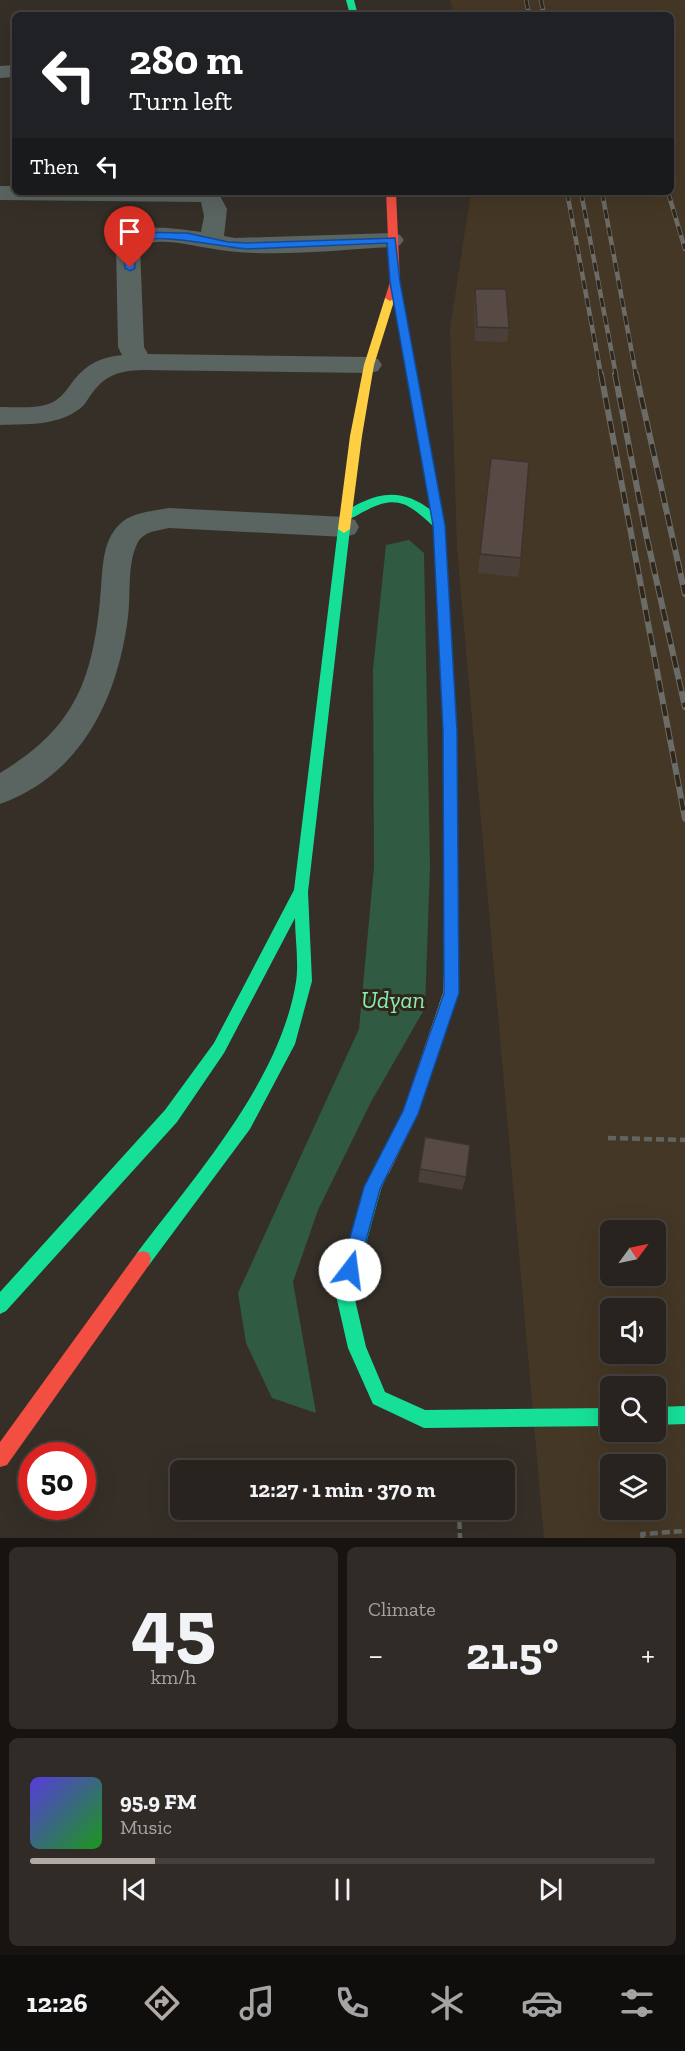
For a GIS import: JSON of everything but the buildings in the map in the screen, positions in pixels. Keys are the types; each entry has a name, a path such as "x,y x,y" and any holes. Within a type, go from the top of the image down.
{"main road":[{"path":"391,195 395,282 439,525 450,731 451,993 410,1114 373,1187 344,1291 357,1348 379,1398 424,1419 600,1417"},
{"path":"0,1458 112,1301 244,1124 287,1044 304,981 301,892 330,631 356,436 369,365 395,282"},
{"path":"346,521 373,500 396,495 417,502 439,525"},
{"path":"0,1305 171,1116 219,1048 301,892"},
{"path":"666,1416 685,1415"}],"street":[{"path":"207,195 213,198 216,204 211,242"},
{"path":"142,362 135,356 131,347 128,244 133,239 187,236 211,242 247,246 392,240"},
{"path":"0,416 56,411 70,403 92,375 101,368 116,363 369,365"},
{"path":"0,790 31,772 72,735 95,692 111,633 121,547 129,532 146,523 169,518 346,521"}],"path":[{"path":"608,1138 685,1140"},
{"path":"459,1520 460,1538"},
{"path":"643,1538 642,1534 685,1531"}],"shaded area":[{"path":"450,0 685,0 685,1538 544,1538 457,548 450,329 471,195 674,195 674,12 453,12"}],"green space":[{"name":"Udyan","path":"409,540 424,553 430,866 425,1008 371,1102 318,1210 293,1282 316,1413 272,1398 246,1343 238,1293 359,1029 374,867 373,669 386,545"}],"railway":[{"path":"526,0 528,12"},
{"path":"541,0 543,12"},
{"path":"568,195 601,375"},
{"path":"582,195 616,375"},
{"path":"603,195 636,375"},
{"path":"669,195 685,249"},
{"path":"601,374 685,819"},
{"path":"615,374 646,534 685,707"},
{"path":"636,374 685,594"}],"traffic: fast":[{"path":"350,0 353,12"},
{"path":"395,282 439,525 450,731 451,973"},
{"path":"346,516 374,501 395,497 415,504 439,525"},
{"path":"143,1259 244,1123 287,1044 304,981 301,892 344,529"},
{"path":"0,1305 171,1116 219,1048 299,895"},
{"path":"383,1167 373,1187 344,1291 357,1348 379,1398 424,1419 600,1417"},
{"path":"666,1416 685,1415"}],"traffic: slow":[{"path":"344,529 356,436 369,365 390,298"},
{"path":"383,1167 410,1114 451,993 451,973"}],"traffic: jam":[{"path":"390,298 395,282 391,195"},
{"path":"0,1458 143,1259"}],"route":[{"path":"130,268 128,244 133,239 141,237 187,236 228,245 247,246 392,240 395,282 439,525 450,731 451,993 410,1114 373,1187 350,1270"}]}
